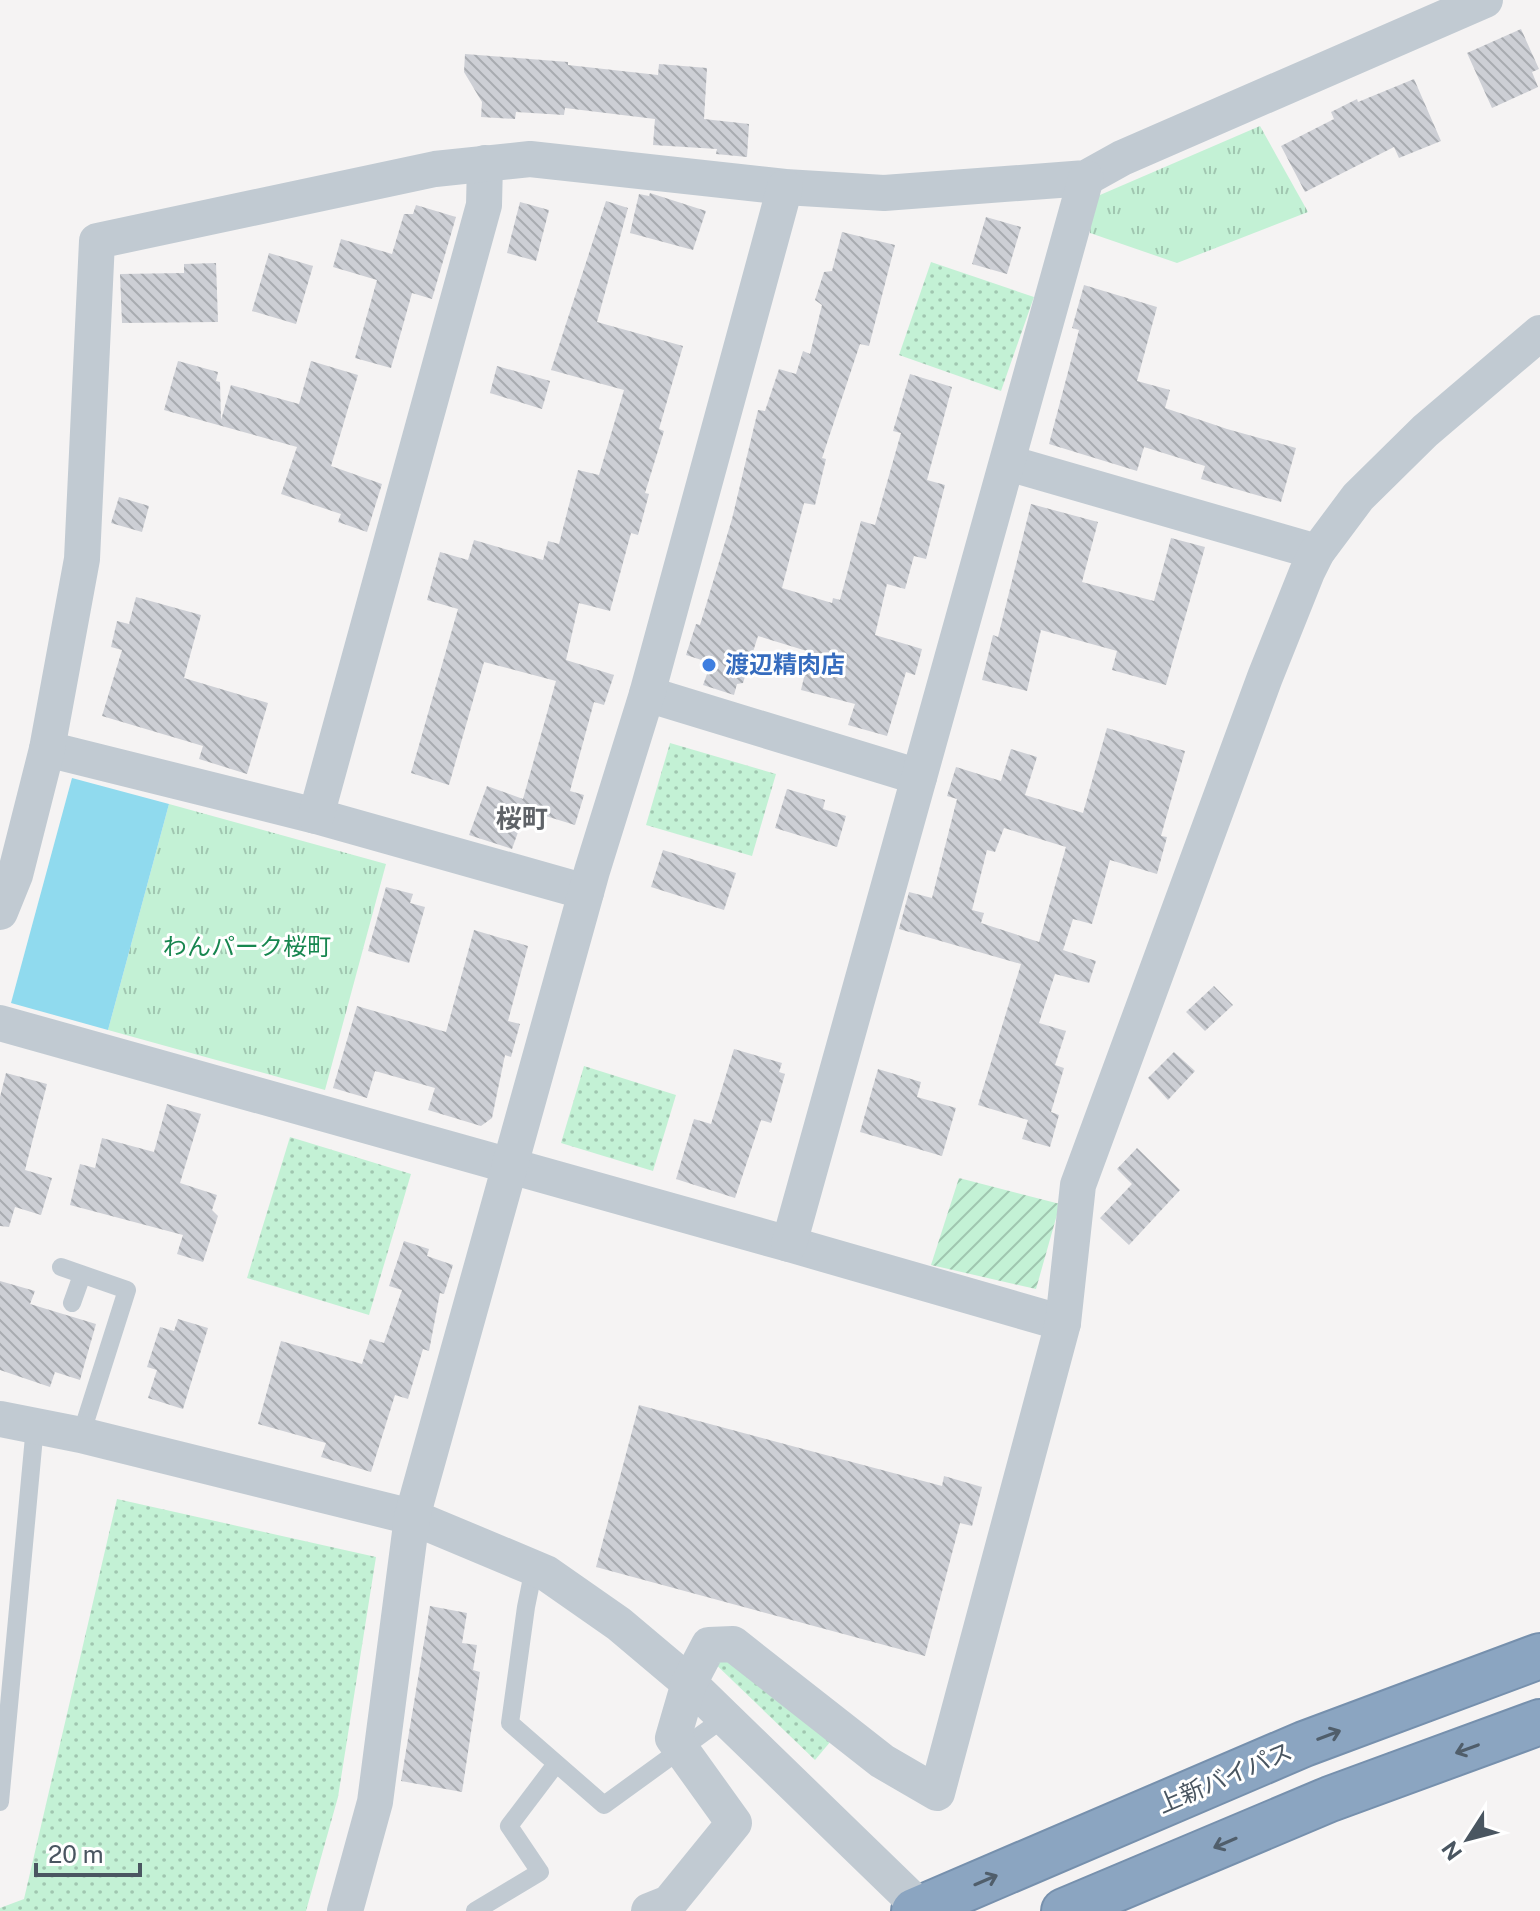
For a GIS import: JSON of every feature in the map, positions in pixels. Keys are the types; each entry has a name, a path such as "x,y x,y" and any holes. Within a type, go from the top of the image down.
{"highway":[{"name":"上新バイパス","path":"920,1910 1304,1744 1540,1656"},
{"path":"1064,1911 1330,1799 1540,1722"}],"street":[{"path":"0,912 15,875 47,749 82,559 97,241 435,169 530,159 785,187 884,193 1086,178 1122,158 1485,0"},
{"path":"316,816 484,205 485,163"},
{"path":"789,1244 1086,178"},
{"path":"345,1911 375,1802 412,1517 508,1165 586,892 647,694 785,187"},
{"path":"649,1911 669,1903 734,1823 673,1738 689,1683 709,1645 733,1644 882,1761 937,1793 1063,1323 1078,1185 1260,691 1317,552 1358,497 1425,431 1540,333"},
{"path":"1008,463 1317,552"},
{"path":"647,694 919,777"},
{"path":"47,749 316,816 586,892"},
{"path":"0,1023 1063,1323"},
{"path":"17,1423 81,1435 412,1517 546,1573 619,1624 689,1683 920,1910"}],"lane":[{"path":"61,1267 127,1290 81,1435"},
{"path":"72,1303 82,1275"},
{"path":"0,1802 17,1423"},
{"path":"534,1568 510,1723 604,1805 724,1718"},
{"path":"475,1911 540,1872 509,1826 556,1764"}],"green space":[{"path":"1260,126 1308,212 1177,263 1090,233 1093,198"},
{"path":"931,262 1034,297 1001,391 899,355"},
{"path":"670,743 776,774 752,856 646,825"},
{"name":"わんパーク桜町","path":"169,804 386,864 325,1090 108,1030"},
{"path":"584,1066 676,1095 653,1171 561,1143"},
{"path":"290,1137 411,1174 369,1315 247,1278"},
{"path":"959,1178 1060,1204 1036,1289 931,1265"},
{"path":"117,1499 376,1557 338,1797 306,1911 0,1911 0,1908 24,1899"},
{"path":"711,1647 836,1735 815,1760 706,1655"}],"water":[{"path":"72,778 169,804 108,1030 11,1003"}],"building":[{"path":"1521,29 1539,69 1532,72 1538,87 1492,108 1467,53"},
{"path":"465,54 568,62 568,65 658,75 659,64 707,68 704,119 749,124 747,157 716,154 717,149 653,145 655,119 565,108 564,115 516,112 515,119 481,117 482,102 464,72"},
{"path":"1414,79 1441,141 1399,158 1394,147 1305,192 1281,146 1334,119 1331,112 1357,99 1358,102"},
{"path":"650,193 706,211 693,250 630,233 639,194 649,196"},
{"path":"606,201 628,208 597,322 683,346 659,429 664,431 645,493 649,494 638,535 631,533 610,611 579,603 566,660 614,675 604,705 594,702 570,791 584,795 575,825 526,810 512,849 469,835 487,786 523,799 556,681 484,662 449,785 411,773 458,609 427,600 440,552 468,560 474,540 543,560 548,541 559,544 578,470 599,475 624,390 551,370"},
{"path":"520,202 549,210 536,261 507,253"},
{"path":"416,205 456,217 432,299 412,293 391,368 355,358 377,280 333,267 341,239 392,254 404,214 413,214"},
{"path":"986,217 1021,227 1007,274 972,264"},
{"path":"842,232 895,245 869,346 860,344 822,458 826,459 815,505 804,503 782,588 832,603 833,598 840,600 861,521 875,525 901,433 893,431 910,374 952,387 927,480 945,485 926,559 914,556 905,589 887,584 875,635 922,649 915,675 906,672 887,736 848,725 855,704 801,690 810,652 758,636 743,683 737,684 734,695 703,685 711,663 686,655 696,624 700,625 732,519 758,410 765,411 779,369 796,374 803,351 810,354 822,305 815,300 824,272 832,271"},
{"path":"269,253 313,266 296,324 252,311"},
{"path":"216,263 218,322 122,323 120,274 184,273 184,264"},
{"path":"1084,285 1157,307 1137,381 1170,390 1165,408 1296,448 1281,502 1201,479 1205,466 1144,447 1137,471 1049,444 1079,330 1072,328"},
{"path":"178,361 218,372 216,381 220,382 221,420 231,385 299,404 311,361 358,375 331,466 382,484 367,532 338,522 341,514 281,494 297,447 164,410"},
{"path":"497,366 550,381 542,409 490,393"},
{"path":"119,497 149,506 142,532 111,523"},
{"path":"1031,504 1098,522 1082,582 1154,601 1171,538 1205,547 1166,685 1112,670 1117,651 1041,630 1027,691 982,680 993,635 998,637"},
{"path":"136,597 201,615 184,678 268,703 247,774 199,759 203,746 102,716 122,650 111,647 117,621 129,624"},
{"path":"1107,728 1185,751 1161,836 1167,837 1157,874 1110,860 1092,924 1073,919 1063,950 1096,961 1089,983 1055,974 1039,1023 1066,1031 1055,1065 1064,1068 1051,1112 1059,1115 1050,1147 1022,1139 1028,1120 978,1105 1021,964 899,929 909,892 932,898 957,799 947,796 956,767 1001,781 1011,749 1037,757 1025,795 1083,813","holes":["1004,828 1066,847 1039,942 981,923 984,913 972,910 987,850 995,852"]},
{"path":"787,789 825,800 823,809 846,816 837,847 775,828"},
{"path":"663,850 736,873 724,910 651,887"},
{"path":"386,887 413,894 410,903 425,907 409,963 368,951"},
{"path":"474,930 528,946 508,1021 520,1024 511,1057 505,1055 492,1118 481,1126 428,1110 435,1088 375,1071 367,1098 333,1088 357,1006 446,1032"},
{"path":"1214,986 1233,1005 1205,1031 1186,1012"},
{"path":"734,1049 782,1063 779,1072 785,1074 771,1123 761,1120 735,1198 676,1179 694,1119 711,1124"},
{"path":"1174,1052 1195,1071 1168,1100 1148,1078"},
{"path":"878,1069 921,1082 917,1097 956,1108 942,1156 860,1132"},
{"path":"6,1073 47,1084 25,1170 52,1178 41,1215 15,1207 9,1227 0,1226 0,1097"},
{"path":"167,1104 201,1114 180,1183 217,1195 212,1210 218,1216 203,1262 177,1254 183,1235 70,1205 80,1164 95,1168 102,1138 154,1152"},
{"path":"1137,1148 1180,1190 1129,1245 1100,1218 1132,1184 1117,1169"},
{"path":"404,1241 429,1249 427,1256 453,1265 444,1294 440,1293 429,1351 423,1349 408,1399 395,1395 371,1472 321,1457 326,1443 258,1424 281,1341 362,1364 370,1339 384,1343 402,1290 389,1286"},
{"path":"0,1281 35,1291 30,1304 96,1324 80,1380 55,1372 50,1387 0,1370"},
{"path":"178,1319 208,1328 183,1409 148,1398 157,1370 147,1367 160,1327 174,1331"},
{"path":"639,1405 942,1486 944,1476 982,1487 972,1526 960,1523 925,1656 596,1567"},
{"path":"430,1606 467,1613 462,1643 477,1645 473,1670 480,1672 462,1792 401,1781"}],"place":[{"name":"渡辺精肉店","path":"709,665"}],"district":[{"name":"桜町","path":"522,819"}]}
